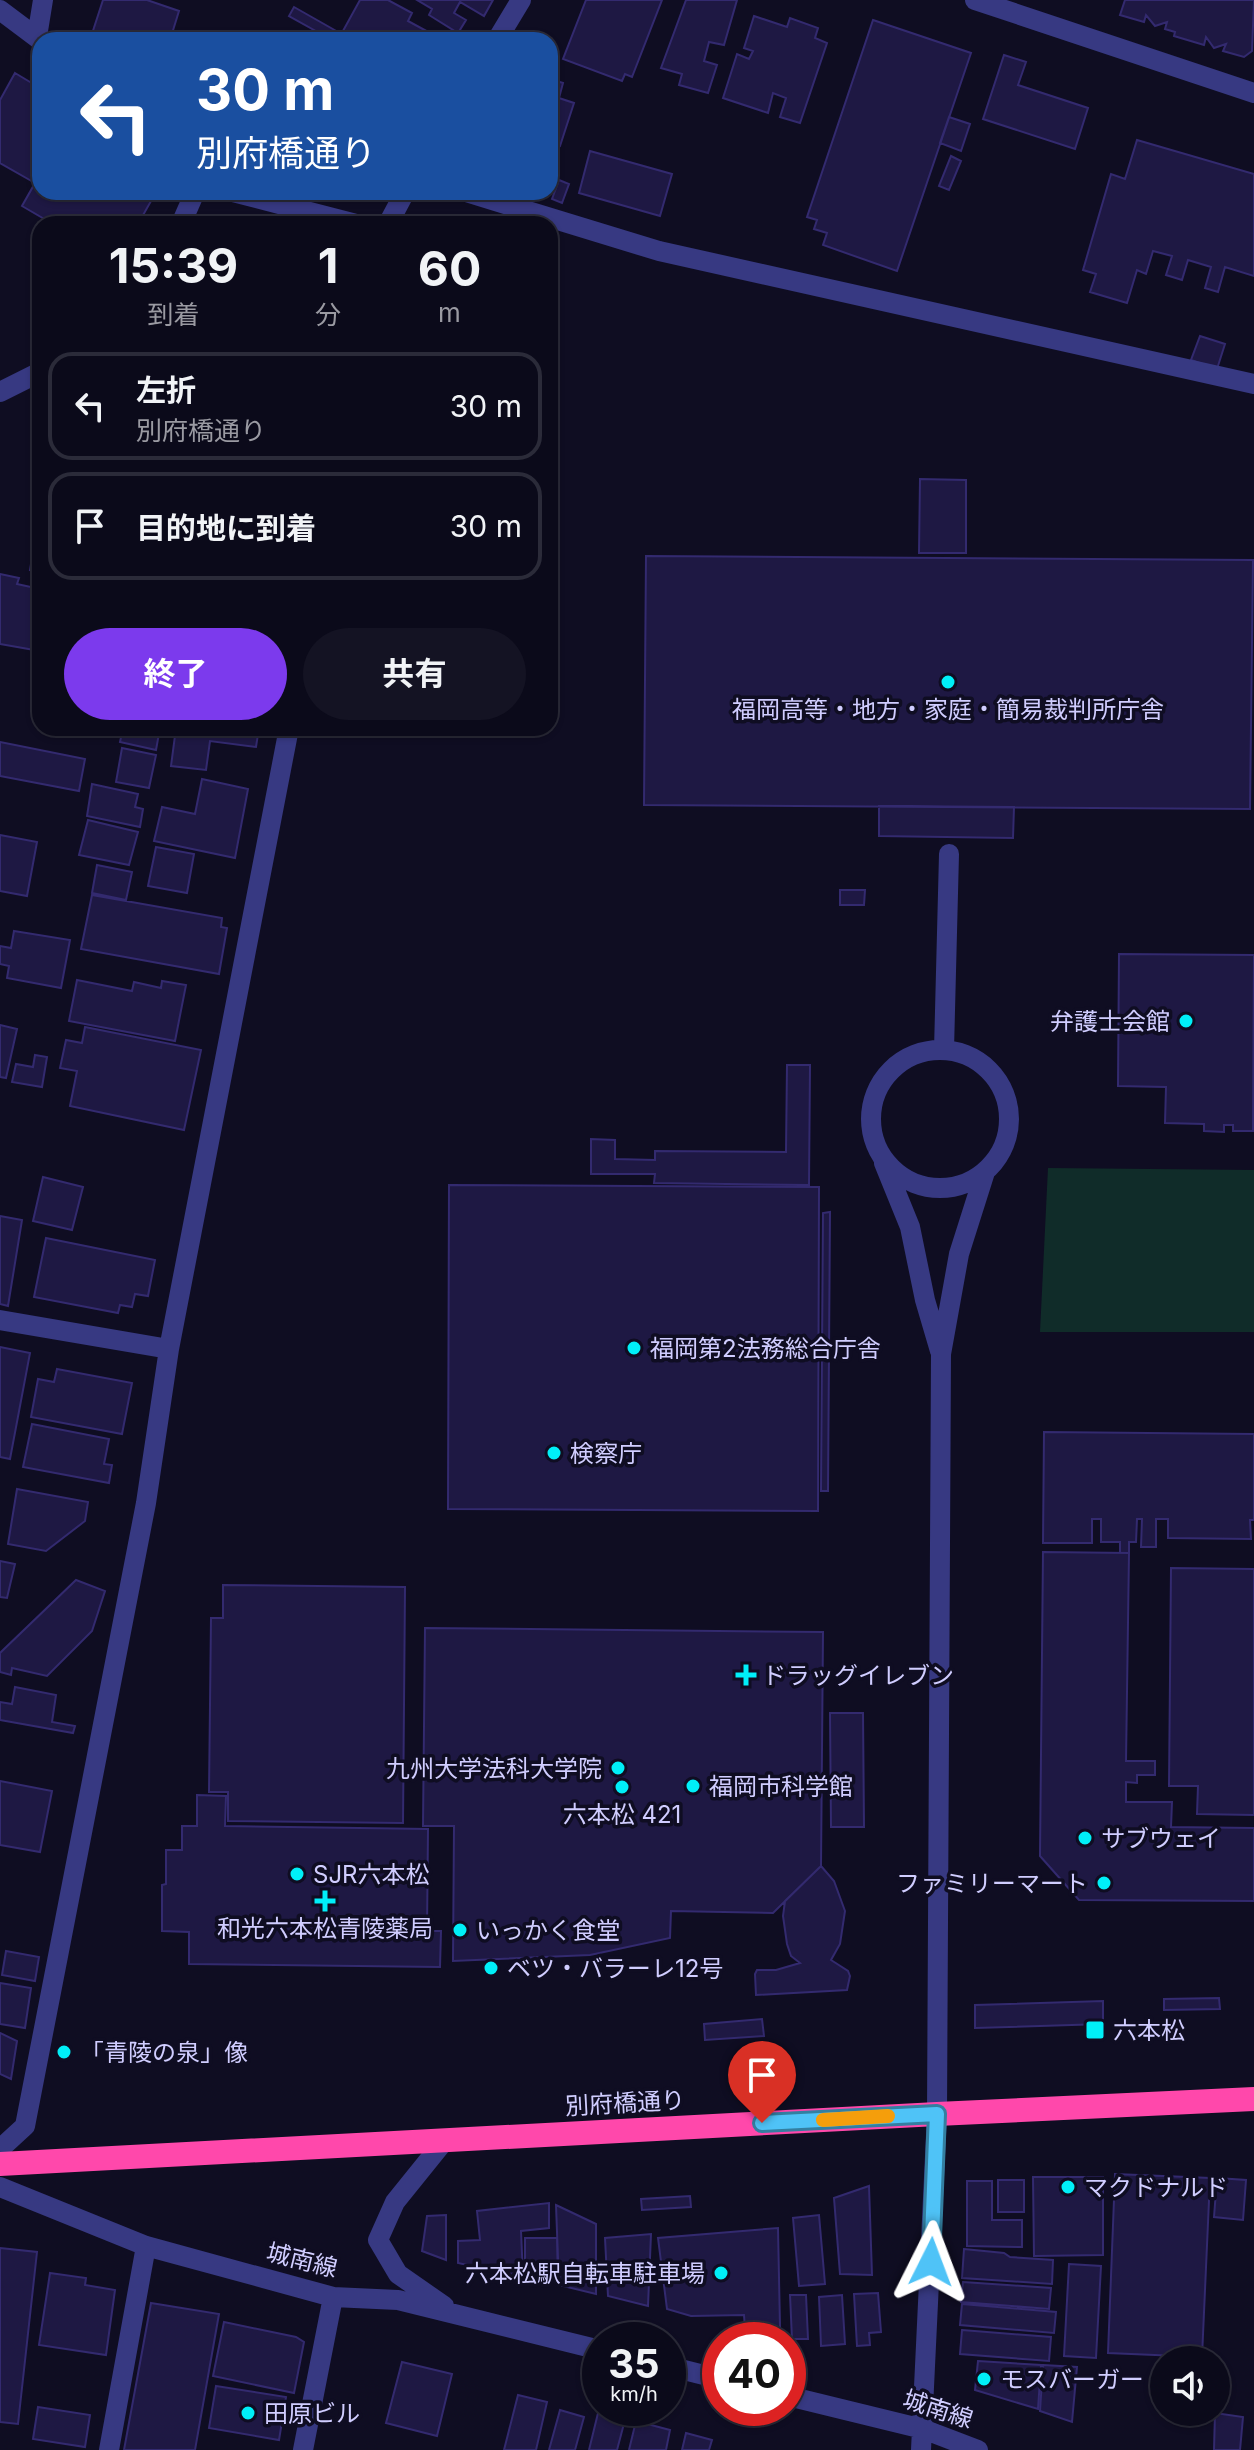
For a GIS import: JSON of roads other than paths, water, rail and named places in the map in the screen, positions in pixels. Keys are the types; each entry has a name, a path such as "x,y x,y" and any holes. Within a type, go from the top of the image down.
{"highway":[{"name":"別府橋通り","path":"0,2164 1254,2099"}],"street":[{"path":"40,32 43,0"},
{"path":"502,32 521,0"},
{"path":"975,0 1254,93"},
{"path":"0,10 32,33"},
{"path":"264,200 325,216"},
{"path":"492,200 545,216"},
{"path":"558,220 659,251 1254,384"},
{"path":"0,392 32,376"},
{"path":"0,2149 25,2126 146,1503 169,1349 287,736"},
{"path":"944,1050 949,854"},
{"path":"882,1159 903,1177 929,1188 948,1189 968,1183 985,1172 999,1156 1007,1137 1009,1117 1005,1096 995,1078 981,1064 964,1054 944,1050 924,1052 906,1059 889,1071 871,1105 870,1124 874,1142 910,1227 925,1300 941,1354"},
{"path":"921,2450 937,2114 941,1354 959,1254 985,1172"},
{"path":"0,1320 169,1349"},
{"path":"445,2140 395,2202 378,2240 398,2274 457,2314"},
{"name":"城南線","path":"0,2187 146,2246 333,2297 398,2300 582,2345"},
{"path":"109,2450 146,2246"},
{"path":"303,2450 333,2297"},
{"name":"城南線","path":"806,2400 923,2429 978,2450"}],"place":[{"name":"福岡高等・地方・家庭・簡易裁判所庁舎","path":"948,682"},
{"name":"弁護士会館","path":"1186,1021"},
{"name":"福岡第2法務総合庁舎","path":"634,1348"},
{"name":"検察庁","path":"554,1453"},
{"name":"ドラッグイレブン","path":"746,1675"},
{"name":"九州大学法科大学院","path":"618,1768"},
{"name":"福岡市科学館","path":"693,1786"},
{"name":"六本松 421","path":"622,1787"},
{"name":"サブウェイ","path":"1085,1838"},
{"name":"SJR六本松","path":"297,1874"},
{"name":"ファミリーマート","path":"1104,1883"},
{"name":"和光六本松青陵薬局","path":"325,1901"},
{"name":"いっかく食堂","path":"460,1930"},
{"name":"ベツ・バラーレ12号","path":"491,1968"},
{"name":"六本松","path":"1095,2030"},
{"name":"「青陵の泉」像","path":"64,2052"},
{"name":"マクドナルド","path":"1068,2187"},
{"name":"六本松駅自転車駐車場","path":"721,2273"},
{"name":"モスバーガー","path":"984,2379"},
{"name":"田原ビル","path":"248,2413"}]}
